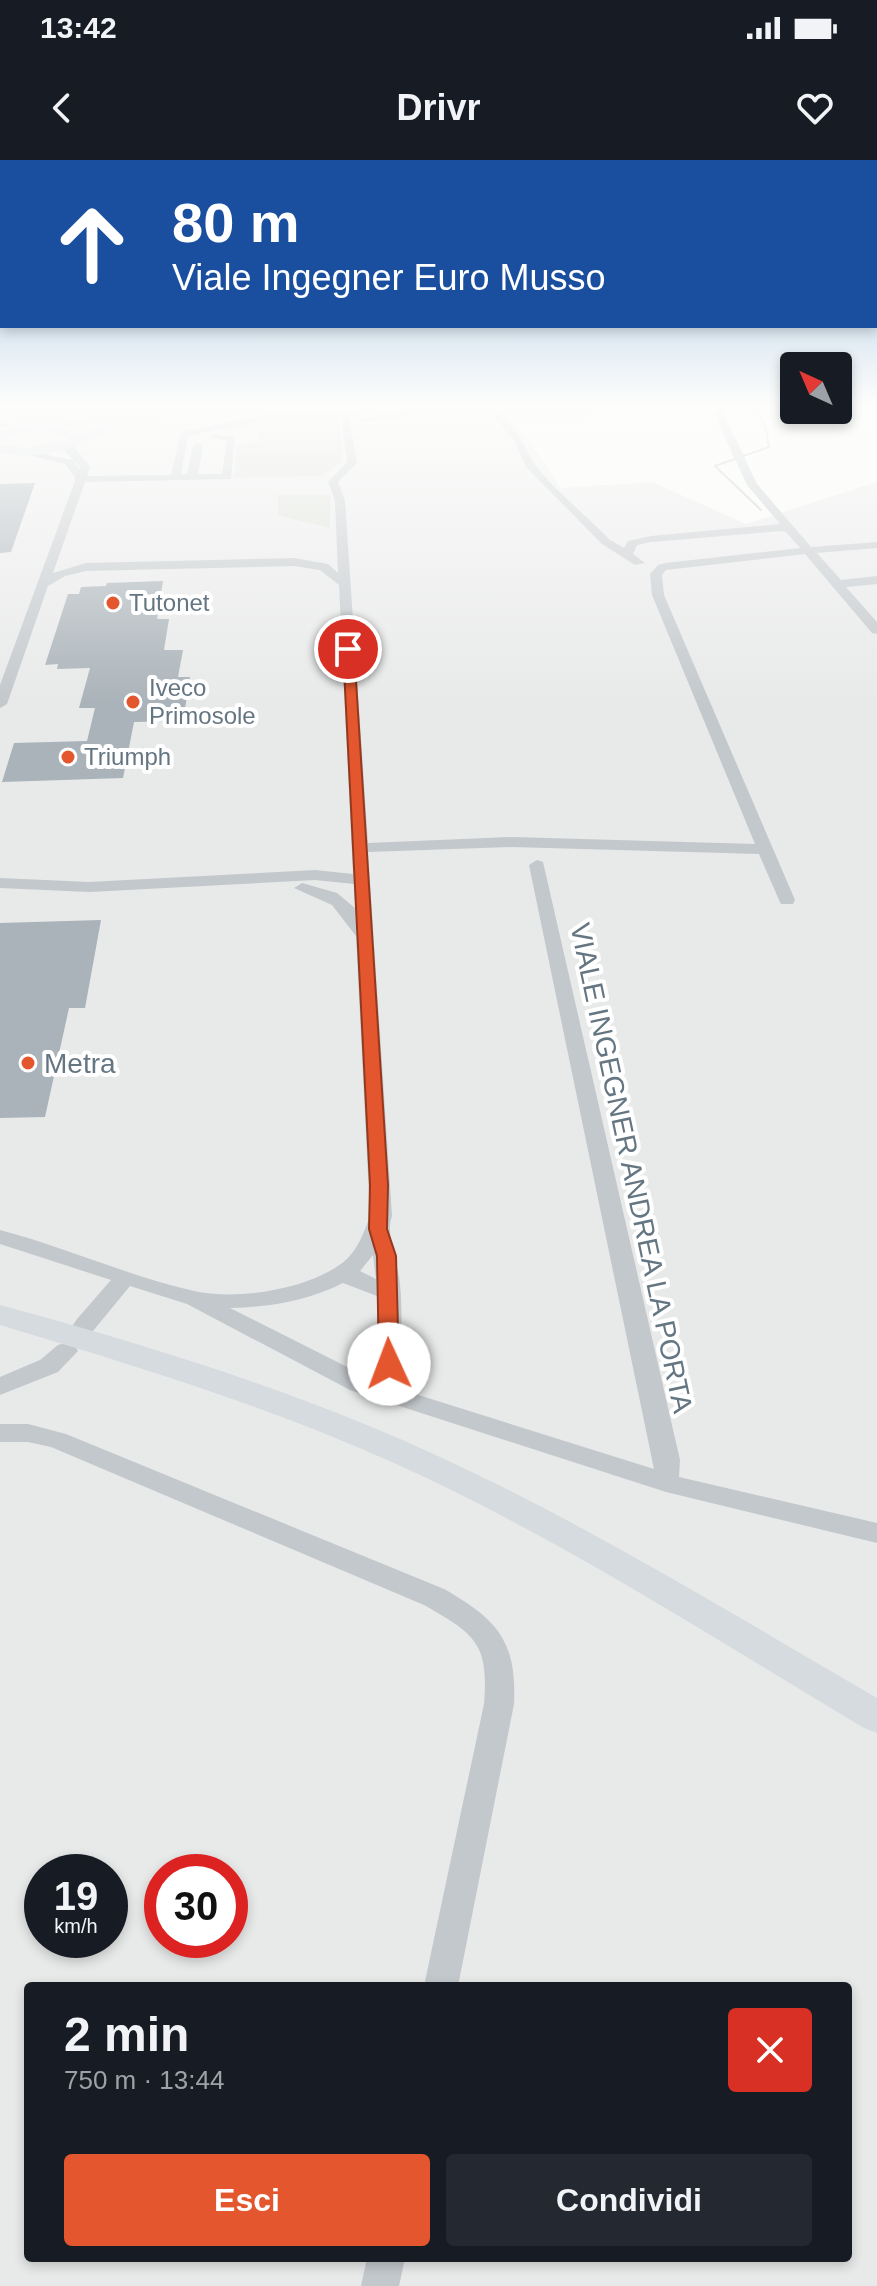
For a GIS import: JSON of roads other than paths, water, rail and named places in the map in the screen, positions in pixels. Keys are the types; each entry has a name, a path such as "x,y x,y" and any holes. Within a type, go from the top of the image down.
{"main road":[{"path":"0,1315 249,1391 409,1457 635,1576 877,1717"}],"street":[{"path":"0,704 68,506"},
{"path":"338,506 324,553 332,571 342,582"},
{"path":"570,506 606,542 640,564 658,595 787,900"},
{"path":"756,526 768,517 773,508 877,630"},
{"path":"582,519 614,530 665,538"},
{"path":"628,552 632,543 665,538 723,535 756,526 792,529"},
{"path":"56,542 69,554 87,563"},
{"path":"606,542 663,563"},
{"path":"640,564 715,561 874,546"},
{"path":"49,564 197,562 324,553"},
{"path":"324,553 342,582 381,1216 376,1253 384,1298 389,1364 380,1391"},
{"path":"42,585 61,573 87,563"},
{"path":"658,595 656,574 663,563"},
{"path":"839,584 877,580"},
{"path":"0,896 305,881 348,852 357,822"},
{"path":"358,848 512,842 764,849"},
{"name":"VIALE INGEGNER ANDREA LA PORTA","path":"537,865 667,1460 666,1483"},
{"path":"305,881 351,910 364,941"},
{"path":"0,883 81,886 305,881 330,888 360,881"},
{"path":"0,1237 195,1299 359,1384 666,1483 877,1533"},
{"path":"195,1299 231,1302 280,1297 311,1288 376,1253"},
{"path":"337,1275 354,1277 384,1298"},
{"path":"85,1325 125,1278"},
{"path":"259,1332 255,1323 257,1315 280,1297"},
{"path":"0,1387 49,1366 66,1351"},
{"path":"0,1422 14,1433 57,1440 434,1597 462,1612 481,1628 499,1653 500,1689 442,1982"},
{"path":"380,2286 385,2262"}],"waterway":[{"path":"757,506 761,510"}],"place":[{"name":"Tutonet","path":"113,603"},
{"name":"Iveco Primosole","path":"133,702"},
{"name":"Triumph","path":"68,757"},
{"name":"Metra","path":"28,1063"}]}
